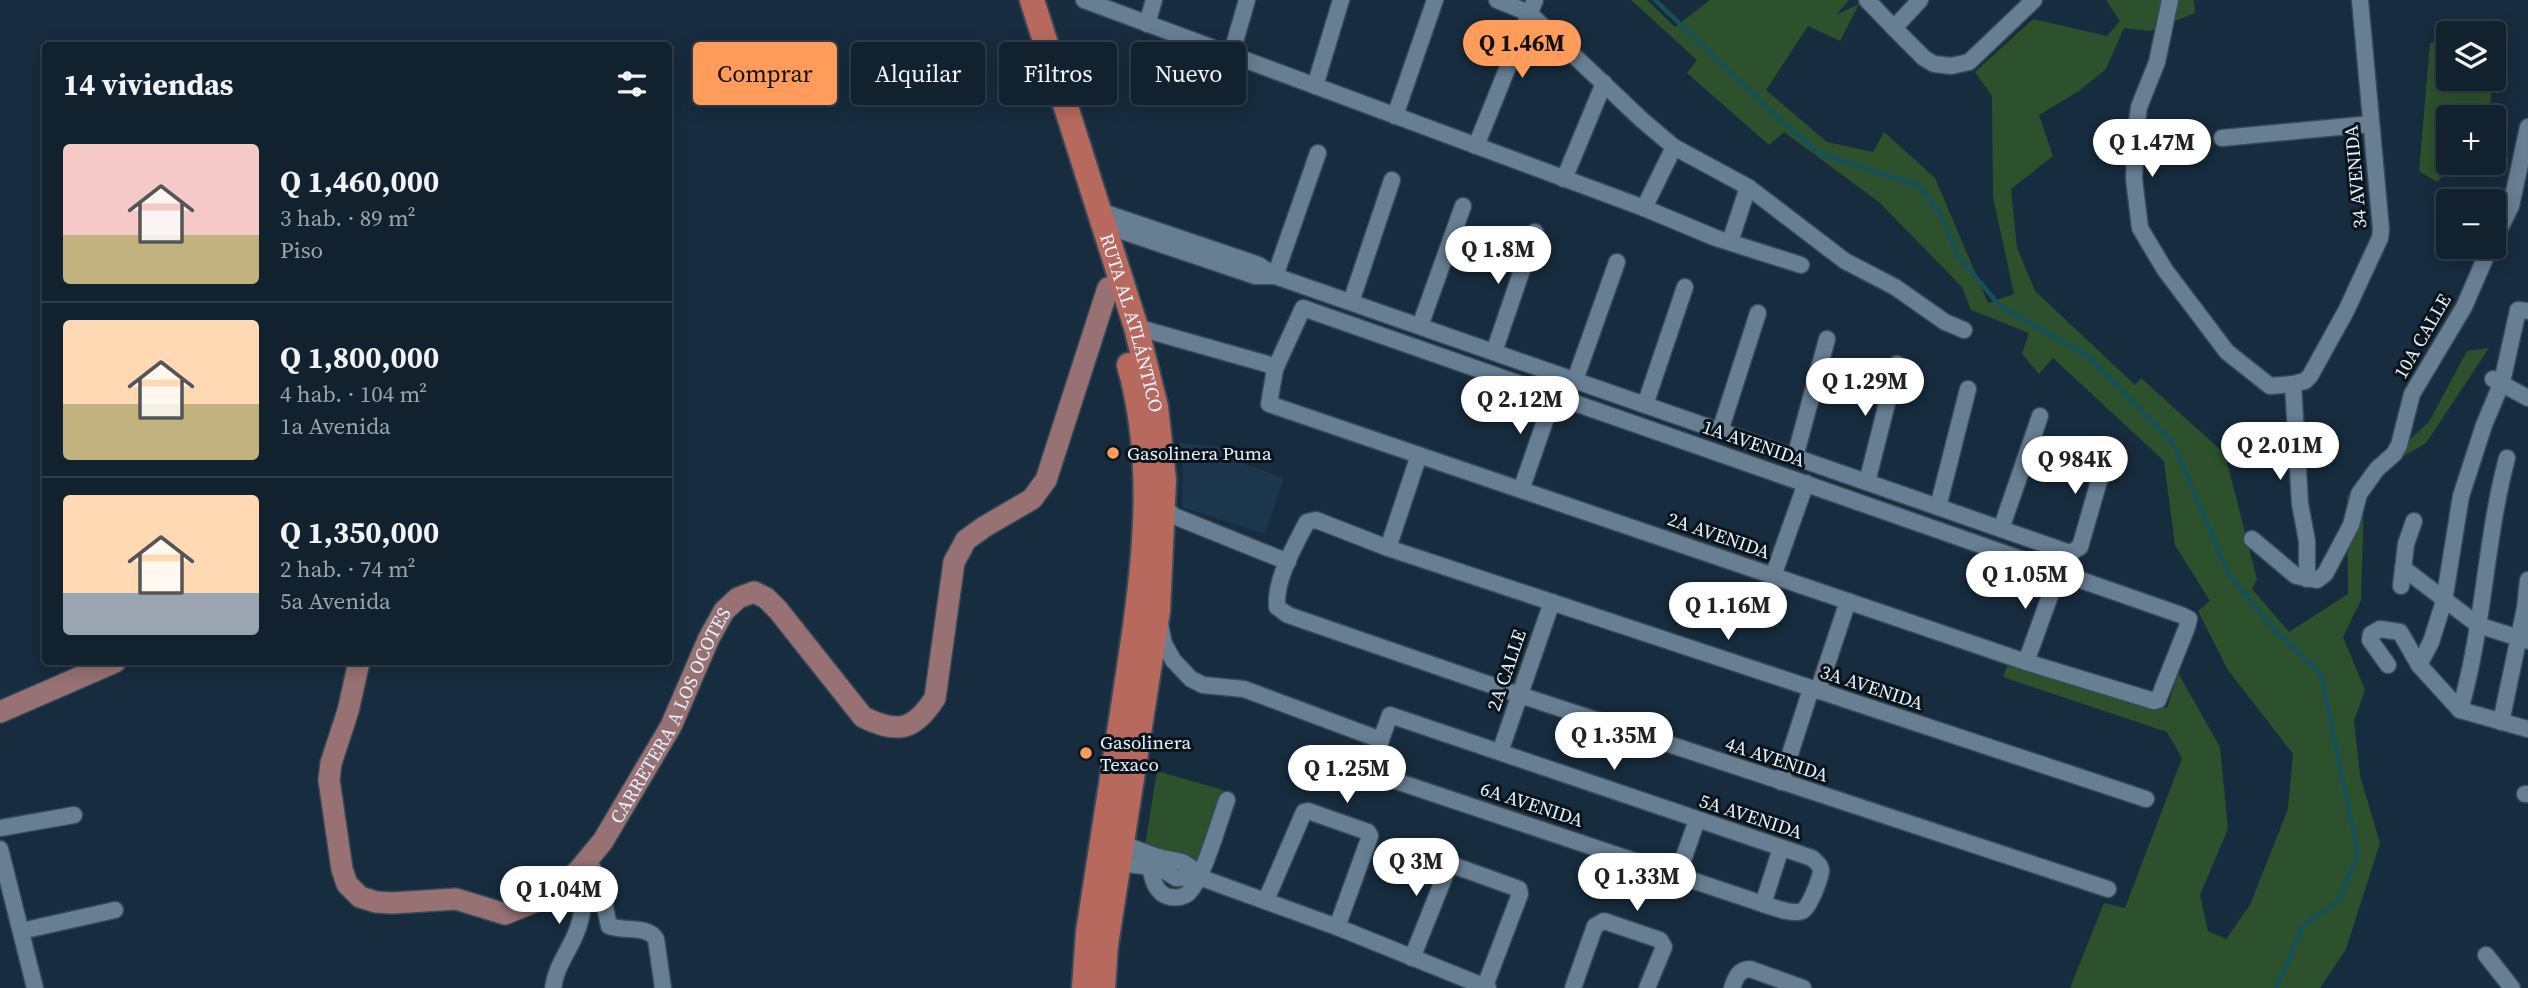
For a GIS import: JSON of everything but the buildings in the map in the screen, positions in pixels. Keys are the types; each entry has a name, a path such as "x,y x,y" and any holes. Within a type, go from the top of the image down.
{"highway":[{"name":"RUTA AL ATLÁNTICO","path":"1016,0 1108,288 1132,373 1142,430 1146,482 1143,567 1118,806 1121,854 1102,988"},
{"name":"RUTA AL ATLÁNTICO","path":"1032,0 1136,327 1156,407 1164,480 1158,611 1118,806 1088,932 1084,988"}],"main road":[{"name":"CARRETERA A LOS OCOTES","path":"358,665 328,780 342,869 348,884 360,897 392,903 456,899 505,914 551,895 587,861 617,820 671,726 724,611 738,598 754,592 766,598 863,718 896,729 912,724 926,714 935,698 954,562 966,540 1032,499 1046,480 1108,288"},
{"path":"0,712 109,665"}],"street":[{"path":"1084,0 1197,42"},
{"path":"1147,23 1154,0"},
{"path":"1235,42 1247,0"},
{"path":"1315,86 1341,0"},
{"path":"1395,116 1435,0"},
{"path":"1497,0 1532,6 1604,83 1674,146 1748,187 1845,261 1895,287 1945,322 1964,330"},
{"path":"1867,0 1924,58 1934,64 1951,66 1969,62 2034,0"},
{"path":"1899,34 1920,0"},
{"path":"2170,0 2157,62 2139,107 2136,129 2134,179 2140,228 2165,270 2220,345 2270,386 2293,384 2300,504 2307,541 2307,579 2296,576 2252,539"},
{"name":"34 AVENIDA","path":"2293,384 2305,381 2310,376 2346,311 2381,238 2360,0"},
{"path":"1476,146 1532,6"},
{"path":"1246,61 1730,242 1801,265"},
{"path":"1564,179 1604,83"},
{"path":"2222,138 2371,124"},
{"path":"2506,216 2511,206 2528,127"},
{"path":"1644,208 1674,146"},
{"path":"1275,276 1318,153"},
{"path":"1351,302 1392,180"},
{"path":"1730,242 1748,187"},
{"path":"1420,326 1463,206"},
{"path":"1102,218 1255,276 1275,276 2070,553 2080,547 2105,460"},
{"path":"1494,352 1535,232"},
{"name":"10A CALLE","path":"2307,579 2317,580 2325,574 2351,525 2359,494 2376,469 2394,454 2399,445 2412,394 2464,307 2485,259"},
{"path":"1575,380 1617,262"},
{"path":"1645,405 1685,287"},
{"name":"1A AVENIDA","path":"1275,369 1303,308 2059,571 2189,620 2157,701"},
{"path":"2419,665 2431,642 2444,601 2461,496 2518,310 2528,311"},
{"path":"1720,431 1758,313"},
{"path":"1136,327 1267,364 1275,369"},
{"path":"1795,457 1828,339"},
{"path":"1867,482 1897,364"},
{"name":"2A AVENIDA","path":"1275,369 1269,404 2026,663 2157,701"},
{"path":"2497,380 2528,398"},
{"path":"1938,507 1968,390"},
{"path":"1521,490 1554,395"},
{"path":"2001,529 2040,416"},
{"path":"1388,548 1419,455"},
{"path":"2460,710 2468,683 2493,521 2507,458"},
{"path":"1773,576 1806,483"},
{"path":"1164,507 1174,516 1288,562"},
{"name":"3A AVENIDA","path":"1288,562 1307,522 1316,520 1388,548 2146,799"},
{"path":"2401,586 2406,544 2414,521"},
{"name":"4A AVENIDA","path":"1288,562 1276,595 1277,607 1289,615 1520,695 2108,889"},
{"path":"2403,568 2478,625 2523,640"},
{"path":"2026,663 2059,571"},
{"path":"2501,722 2523,640 2528,580"},
{"path":"1781,782 1848,601"},
{"name":"2A CALLE","path":"1500,752 1552,602"},
{"path":"1158,611 1164,644 1173,660 1191,679 1203,685 1244,689 1381,740"},
{"path":"2388,665 2370,640 2371,634 2380,629 2400,632 2419,665 2460,710 2528,729"},
{"name":"5A AVENIDA","path":"1381,740 1390,715 1812,858 1819,864 1821,872 1808,908 1802,912"},
{"name":"6A AVENIDA","path":"1381,740 1369,772 1763,904 1802,912"},
{"path":"1199,877 1227,800"},
{"path":"1266,900 1304,812 1308,811 1368,832 1370,836 1337,926"},
{"path":"0,828 75,815"},
{"path":"1678,874 1697,820"},
{"path":"1763,904 1781,848"},
{"path":"0,849 36,988"},
{"path":"1121,854 1157,865 1177,878 1199,877 1266,900 1337,926 1412,958 1486,987 1520,894 1519,889 1452,865 1448,868 1412,958"},
{"path":"553,988 555,975 577,932 587,861"},
{"path":"587,861 600,884 609,926 617,929 646,930 656,939 663,988"},
{"path":"21,931 114,910"},
{"path":"1573,988 1595,926 1604,921 1660,940 1664,947 1647,988"},
{"path":"2486,955 2512,988"},
{"path":"1732,988 1737,975 1742,970 1750,969 1804,988"}],"shaded area":[{"path":"1179,443 1242,449 1245,464 1284,478 1265,534 1182,507 1183,470"}],"green space":[{"path":"1631,0 1647,0 1675,27 1710,0 1849,0 1836,15 1859,4 1840,41 1808,26 1766,90 1827,142 1873,152 1884,132 1935,178 1988,303 2014,294 1993,197 1992,96 1975,72 2033,19 2107,36 2120,21 2106,0 2194,0 2195,13 2150,31 2124,28 2106,69 2079,91 2039,115 2053,156 2011,189 2017,248 2035,291 2135,385 2141,378 2225,454 2257,579 2252,589 2289,632 2348,594 2347,496 2429,422 2467,351 2489,348 2426,443 2391,464 2364,501 2361,600 2343,637 2365,690 2354,721 2360,776 2380,843 2346,949 2320,988 2070,988 2104,903 2125,908 2182,758 2167,732 2003,677 2008,664 2167,708 2178,673 2220,747 2228,829 2200,895 2208,931 2226,939 2250,905 2288,809 2293,754 2228,670 2198,611 2210,601 2175,545 2164,461 2053,358 2039,374 2022,354 2029,333 1971,310 1962,287 1879,202 1784,132 1769,145 1687,73 1697,60"},
{"path":"2436,42 2436,91 2492,91 2490,105 2436,105 2436,175 2444,175 2437,182 2419,171 2430,43"},
{"path":"1157,771 1223,790 1193,875 1152,860 1145,846"}],"waterway":[{"path":"1655,0 1818,153 1918,185 1940,213 1958,256 2000,306 2088,356 2173,443 2229,575 2274,629 2321,674 2358,854 2339,900 2303,926 2276,988"}],"place":[{"name":"Gasolinera Puma","path":"1113,453"},
{"name":"Gasolinera Texaco","path":"1086,753"}]}
